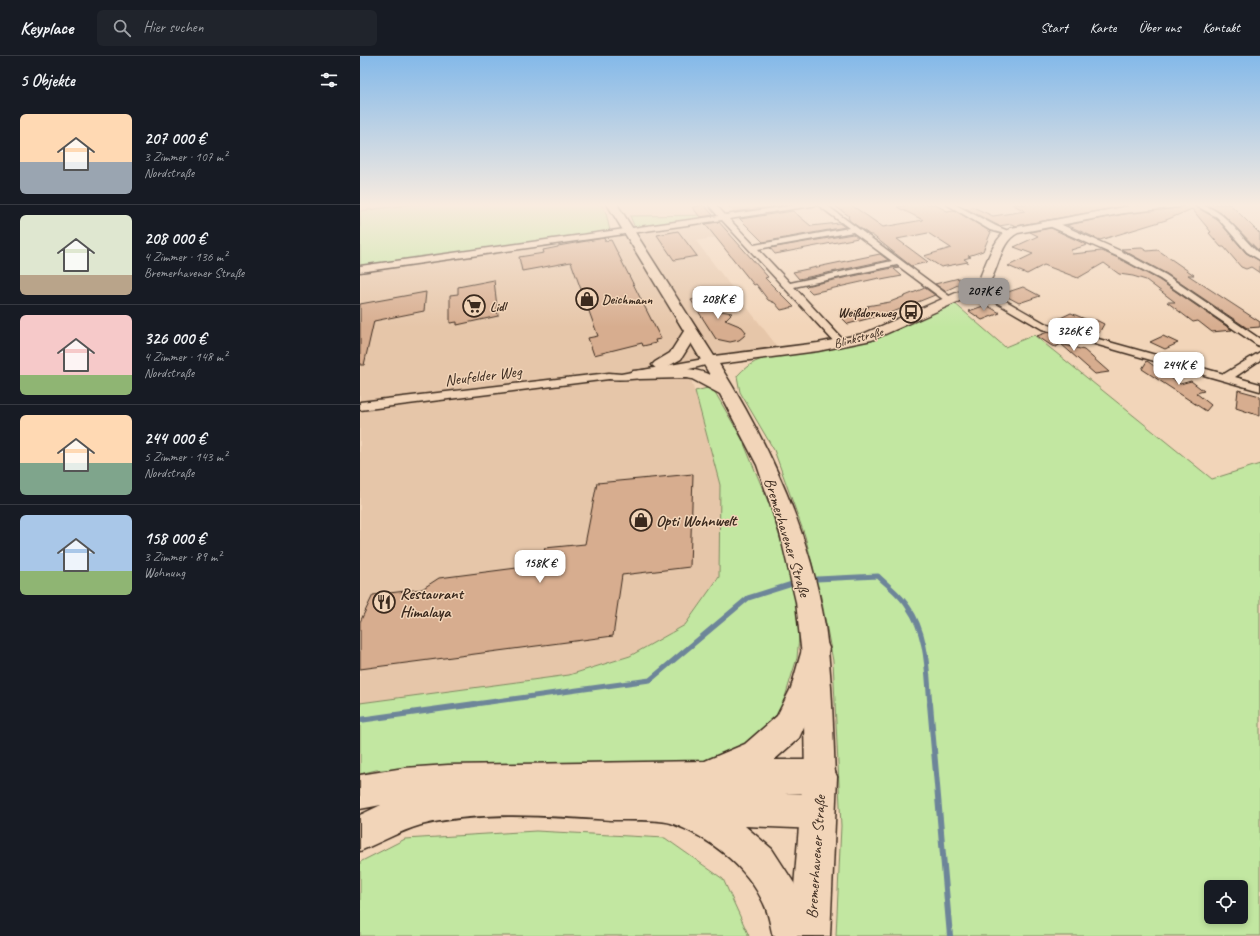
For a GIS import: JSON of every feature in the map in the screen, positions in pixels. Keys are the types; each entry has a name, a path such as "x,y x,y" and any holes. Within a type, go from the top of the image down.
{"main road":[{"path":"708,776 756,756 788,726 805,692 815,648"},
{"path":"360,792 375,789 447,782 708,776 820,777"},
{"name":"Bremerhavener Straße","path":"810,936 820,777"},
{"path":"360,833 380,821 422,808 495,798 818,812"},
{"path":"670,805 724,830 759,862 781,896 793,936"}],"street":[{"path":"360,269 524,245"},
{"name":"Bremerhavener Straße","path":"637,245 691,331 726,390 766,464 782,507 800,565 809,602 815,648 820,724 820,777"},
{"path":"750,245 841,343"},
{"path":"753,248 769,245"},
{"path":"876,245 952,301"},
{"path":"1001,245 983,284 978,288 1045,327 1260,388"},
{"path":"1100,245 1163,277 1260,344"},
{"path":"1246,245 1260,258"},
{"path":"788,286 899,262"},
{"name":"Blinkstraße","path":"709,361 841,343 867,337 952,301 978,288"},
{"path":"660,366 676,356 691,331"},
{"path":"639,374 686,373 697,375 726,390 729,379 734,371 746,361 760,354"},
{"path":"1225,379 1260,355"},
{"name":"Neufelder Weg","path":"360,406 609,376 690,360 709,361"},
{"name":"Neufelder Weg","path":"609,376 620,377 709,361"}],"shaded area":[{"path":"512,245 699,245 783,354 688,368 720,485 719,577 685,625 630,656 569,675 360,703 360,267"}],"green space":[{"path":"360,245 512,245 360,267"},
{"path":"953,302 1005,347 1034,335 1212,479 1260,464 1260,936 836,936 841,826 833,661 821,597 805,536 774,450 740,392 737,376 749,366 762,359 778,354 843,346 858,342"},
{"path":"712,387 742,439 769,504 796,588 801,614 797,658 781,710 751,740 715,760 675,767 376,770 360,774 360,703 569,675 630,656 685,625 719,577 720,485 695,391"},
{"path":"536,831 665,838 723,879 749,936 360,936 360,862 405,839"}],"building":[{"path":"614,245 661,339 655,340 656,343 643,346 642,343 594,355 588,338 598,336 571,262 522,271 519,257 544,253 543,250 558,246"},
{"path":"664,245 689,245 697,256 674,260"},
{"path":"722,245 740,245 768,277 765,278 794,307 781,310 775,303 768,300 756,284 754,285"},
{"path":"787,245 821,245 775,254 770,248"},
{"path":"885,245 905,245 928,262 911,266"},
{"path":"947,245 985,245 983,251 968,256 971,257 964,259 968,262 941,267 924,256 951,248"},
{"path":"1018,245 1087,245 1071,250 1072,254 1102,251 1118,258 1159,280 1232,330 1212,332 1198,321 1193,322 1167,302 1175,302 1146,280 1119,274 1104,263 1078,278 1044,265 1027,274 1008,266 1033,254 1014,247"},
{"path":"1219,245 1239,245 1246,253 1260,261 1260,273 1251,267 1246,269 1241,267 1224,247"},
{"path":"1253,245 1260,245 1260,252"},
{"path":"1142,248 1147,251 1158,250 1194,275 1188,275 1260,322 1260,327 1247,328 1167,274 1121,249"},
{"path":"880,254 888,260 799,279 793,272"},
{"path":"897,267 899,268 894,269 902,276 881,280 879,278 812,293 805,286"},
{"path":"959,278 960,284 945,291 935,284"},
{"name":"Lidl","path":"494,280 498,316 457,325 457,322 450,323 450,295 458,294 458,287"},
{"path":"1023,287 1040,296 1019,303 1002,294"},
{"path":"925,288 935,295 893,312 848,324 839,315 869,307 867,306 890,302"},
{"path":"426,292 424,311 374,321 364,365 360,365 360,304"},
{"path":"708,293 721,311 732,313 725,320 742,327 746,332 739,340 730,342 716,339 691,300 700,298 698,295"},
{"path":"986,305 1000,313 982,320 969,311"},
{"path":"1071,313 1092,322 1096,320 1104,324 1099,333 1091,329 1083,333 1062,327 1064,327 1054,321"},
{"path":"1048,332 1072,339 1056,347 1052,346 1037,336"},
{"path":"1163,336 1178,343 1165,349 1150,342"},
{"path":"1061,344 1084,350 1109,372 1095,374"},
{"path":"1147,361 1180,384 1191,381 1204,391 1196,393 1211,405 1206,411 1142,369"},
{"path":"1238,390 1260,396 1260,416 1236,408"},
{"path":"693,474 690,567 622,575 613,636 360,669 360,622 373,595 422,589 439,578 540,565 545,548 585,544 597,483"}],"waterway":[{"path":"817,579 878,576 902,598 915,618 923,642 927,667 930,705"},
{"path":"468,705 650,680 748,598 792,584"},
{"path":"360,720 475,704"},
{"path":"930,704 950,936"}],"place":[{"name":"Deichmann","path":"587,299"},
{"name":"Lidl","path":"474,306"},
{"name":"Weißdornweg","path":"911,312"},
{"name":"Opti Wohnwelt","path":"641,520"},
{"name":"Restaurant Himalaya","path":"384,602"}]}
